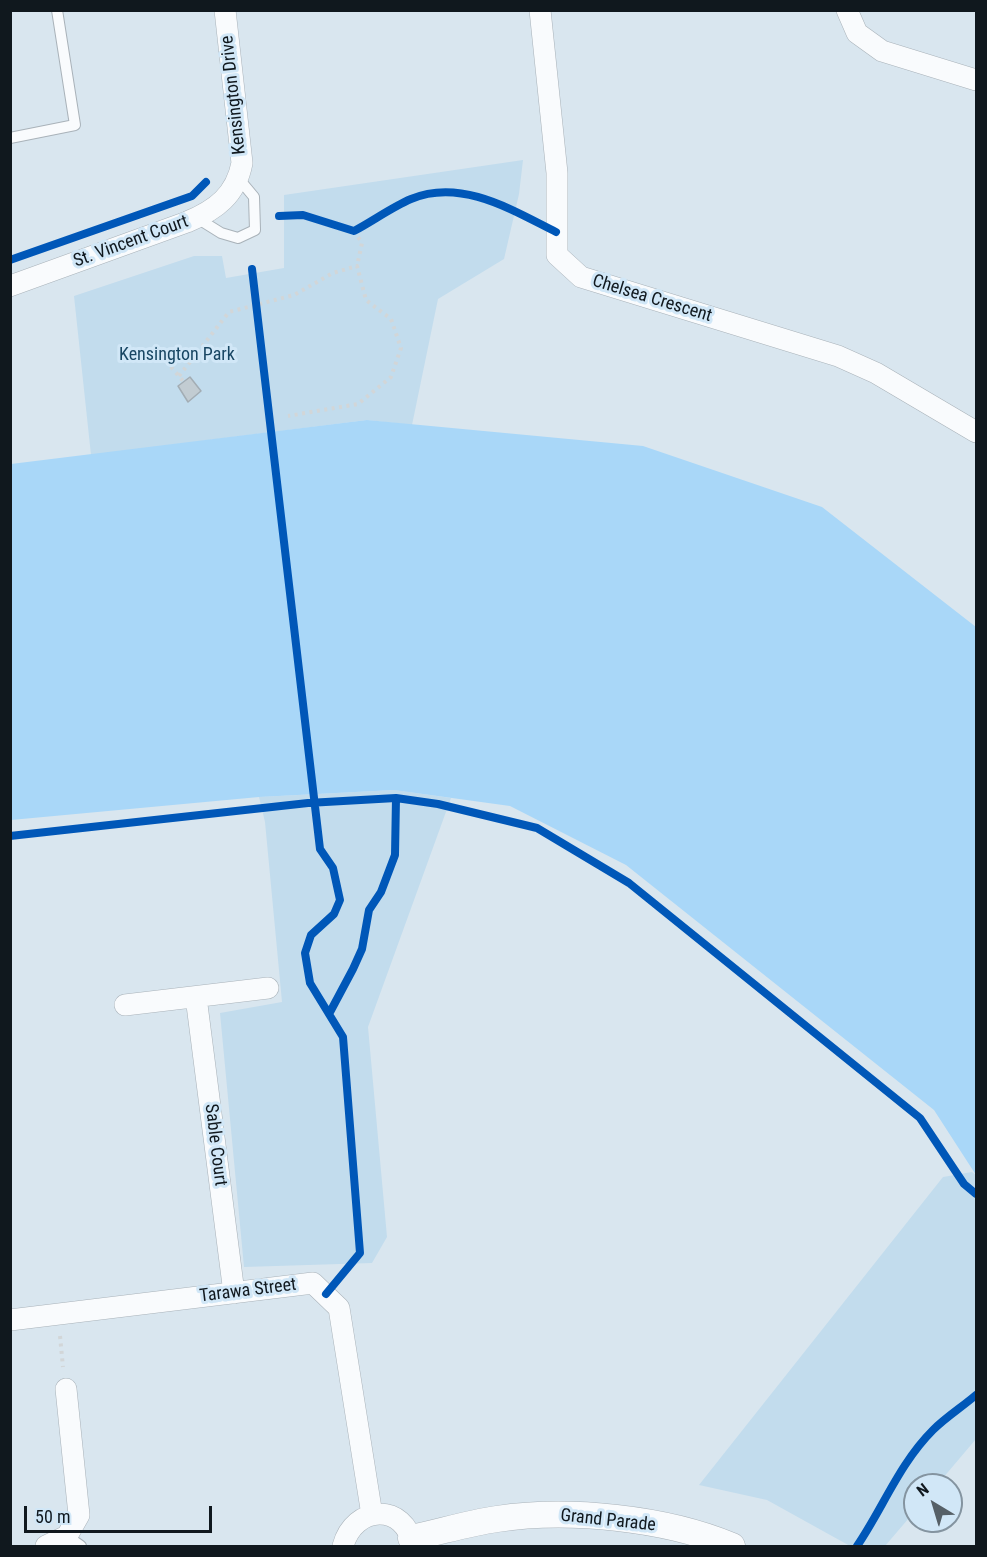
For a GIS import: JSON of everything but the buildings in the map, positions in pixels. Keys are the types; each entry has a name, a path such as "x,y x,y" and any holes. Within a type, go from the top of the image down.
{"street":[{"name":"Kensington Drive","path":"225,10 242,163 239,179"},
{"name":"Chelsea Crescent","path":"540,10 557,173 557,255 581,277 838,356 876,373 976,432"},
{"path":"847,10 857,33 882,51 976,80"},
{"name":"St. Vincent Court","path":"10,286 211,212 226,199 239,179"},
{"path":"125,1005 268,988"},
{"name":"Sable Court","path":"196,997 234,1293"},
{"name":"Tarawa Street","path":"10,1320 313,1283 339,1308 372,1515"},
{"path":"46,1546 74,1541 79,1515 66,1389"},
{"name":"Grand Parade","path":"412,1542 497,1519 569,1514 643,1522 714,1539 732,1546"},
{"path":"343,1546 352,1525 372,1515 392,1517 407,1529 412,1542"}],"lane":[{"path":"10,138 75,125 57,10"},
{"path":"197,218 221,233 238,238 255,230 254,197 239,179"}],"path":[{"path":"354,231 364,226"},
{"path":"288,416 358,404 391,377 401,348 391,320 366,300 357,267 362,243 354,231 343,228"},
{"path":"179,376 200,351 224,315 294,295 333,273 357,267"},
{"path":"255,297 257,317"},
{"path":"171,367 184,382"},
{"path":"57,1314 66,1389"}],"green space":[{"name":"Kensington Park","path":"523,160 519,194 504,259 438,299 412,425 367,420 91,455 74,296 194,256 222,256 226,278 284,268 284,195"},
{"path":"395,790 451,798 368,1027 387,1237 372,1263 244,1267 220,1013 282,1002 265,822 259,797"},
{"path":"972,1172 976,1175 976,1439 947,1473 903,1473 903,1525 885,1546 850,1546 767,1500 699,1485 943,1177"}],"water":[{"path":"367,420 643,446 822,507 976,627 976,1175 934,1110 626,865 510,806 394,790 259,797 11,820 11,464"}],"cycle path":[{"path":"10,260 192,196 206,182"},
{"path":"279,216 303,215 354,231 411,199 430,193 449,192 486,199 556,232"},
{"path":"252,269 320,849 333,868 340,900 334,914 311,935 305,953 310,983 343,1037 360,1253 326,1294"},
{"path":"10,836 308,803 396,798 438,804 537,828 629,883 920,1118 964,1184 976,1194"},
{"path":"329,1014 362,949 369,910 381,892 395,855 396,798"},
{"path":"857,1546 910,1457 921,1443 938,1425 976,1395"}]}
